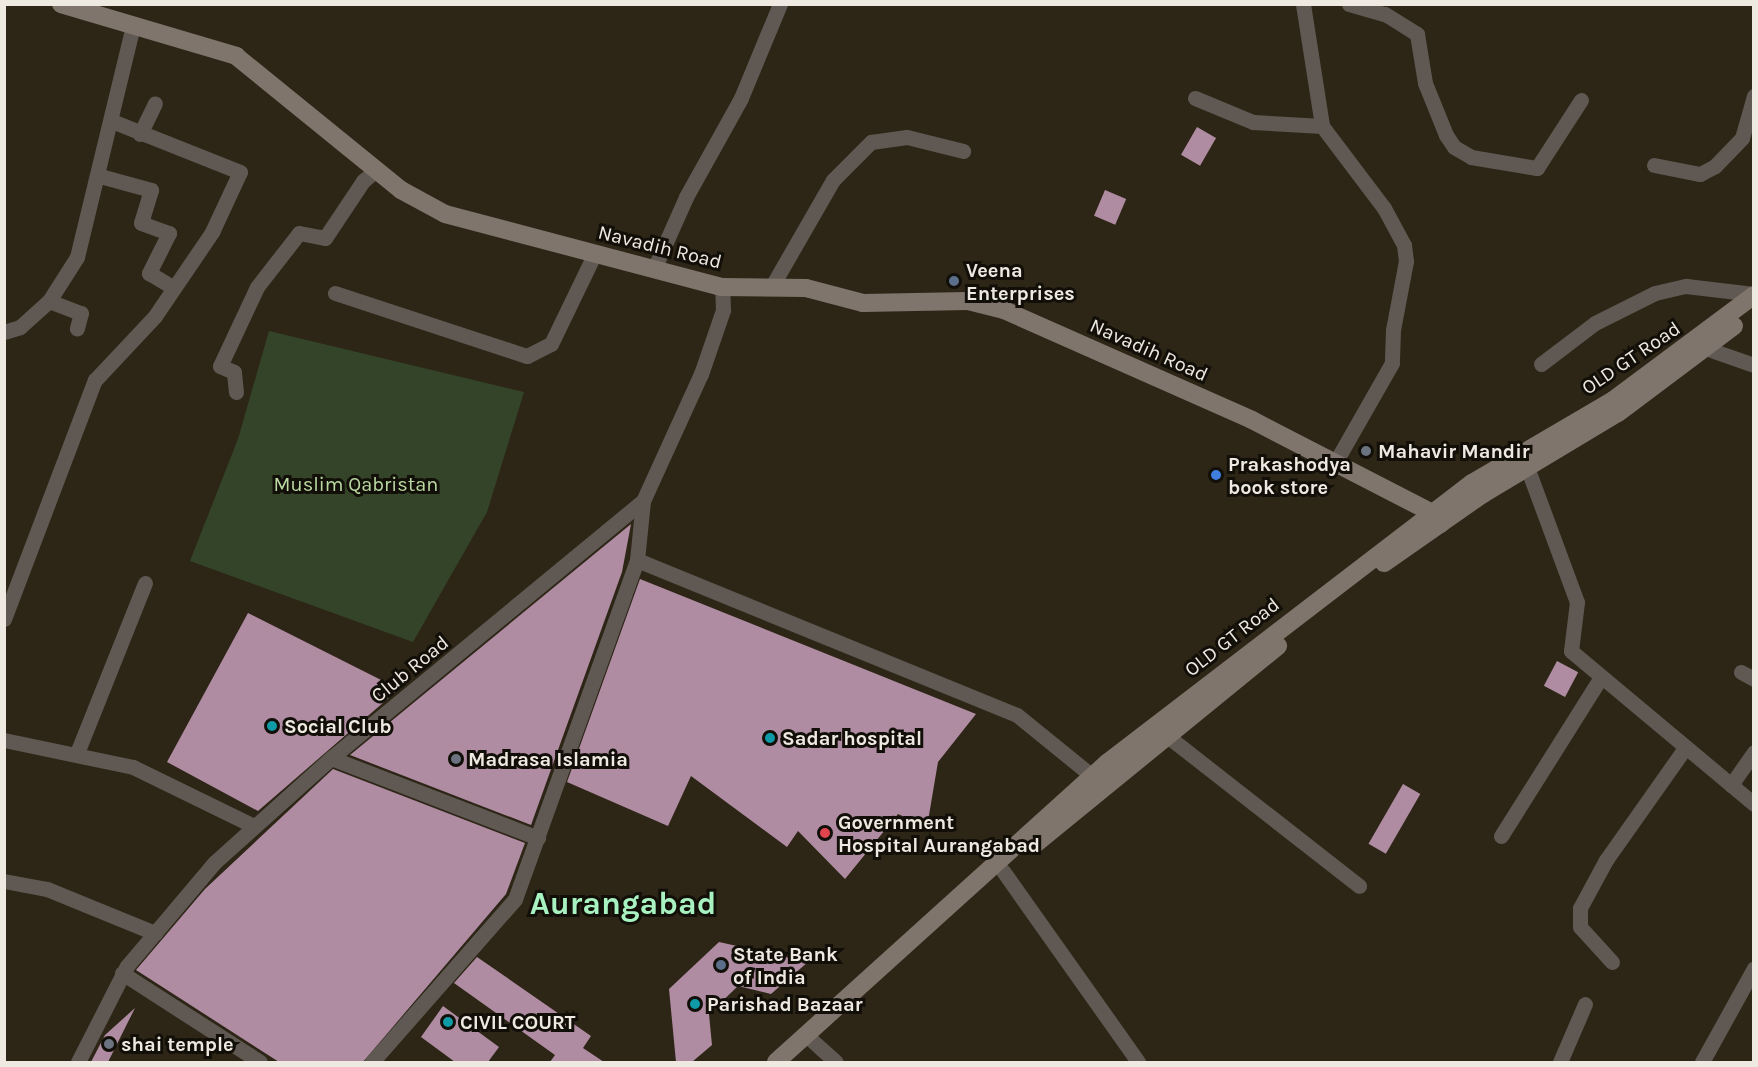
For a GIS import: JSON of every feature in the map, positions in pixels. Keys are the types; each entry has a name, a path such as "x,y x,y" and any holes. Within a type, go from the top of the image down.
{"main road":[{"name":"Navadih Road","path":"61,4 236,56 400,190 445,214 722,287 806,288 862,303 968,301 1004,310 1252,420 1436,518"},
{"name":"OLD GT Road","path":"776,1062 809,1039 1003,871 1166,735 1370,573 1436,518 1472,483 1612,401 1754,295"},
{"name":"OLD GT Road","path":"809,1039 1092,776 1436,518 1618,413 1708,349 1754,309"},
{"path":"792,1062 809,1039"}],"street":[{"path":"654,269 686,196 741,98 780,4"},
{"path":"1303,4 1322,126 1384,208 1404,245 1406,261 1393,330 1392,363 1335,463"},
{"path":"1349,4 1385,14 1417,34 1425,83 1446,135 1454,147 1471,157 1537,168 1581,100"},
{"path":"4,332 20,327 49,301 77,257 100,176 133,26"},
{"path":"1654,165 1700,174 1715,166 1742,138 1754,96"},
{"path":"1195,98 1253,122 1322,126"},
{"path":"140,134 155,103"},
{"path":"4,619 94,380 155,316 212,232 240,172 112,121"},
{"path":"772,286 833,180 871,142 907,137 963,151"},
{"path":"236,392 234,372 220,366 257,287 299,233 325,238 363,181 376,170"},
{"path":"100,176 151,190 141,223 169,233 149,273 174,288"},
{"path":"335,293 527,356 551,344 595,253"},
{"path":"1541,364 1595,323 1655,293 1686,286 1754,295"},
{"name":"Club Road","path":"78,1062 122,973 215,862 331,758 643,501 702,374 723,310 722,287"},
{"path":"49,301 81,313 77,328"},
{"path":"1708,349 1754,365"},
{"path":"1527,467 1577,602 1571,651 1600,679 1754,804"},
{"path":"372,1062 507,911 538,838 637,560 643,501"},
{"path":"637,560 1017,715 1092,776"},
{"path":"77,753 145,583"},
{"path":"1501,836 1600,679"},
{"path":"1166,735 1359,886"},
{"path":"4,740 77,753 155,776 254,826"},
{"path":"1612,962 1580,927 1580,908 1606,860 1685,748"},
{"path":"1731,785 1754,752"},
{"path":"331,758 538,838"},
{"path":"1003,871 1138,1062"},
{"path":"4,881 47,889 155,933"},
{"path":"1702,1062 1754,968"},
{"path":"122,973 260,1062"},
{"path":"1560,1062 1585,1004"},
{"path":"809,1039 836,1062"}],"green space":[{"name":"Muslim Qabristan","path":"269,331 524,392 487,512 413,642 190,561 238,439"}],"building":[{"path":"1197,127 1216,138 1200,166 1181,155"},
{"path":"1105,190 1126,199 1115,225 1094,216"},
{"path":"631,524 622,572 531,825 350,755"},
{"name":"Sadar hospital","path":"640,579 976,714 938,762 927,827 898,814 845,879 798,831 787,847 691,776 668,826 567,782"},
{"name":"Social Club","path":"248,613 399,689 258,811 167,762"},
{"path":"1557,661 1578,672 1565,697 1544,686"},
{"name":"Madrasa Islamia","path":"333,769 525,843 506,894 363,1062 279,1062 136,970 205,889"},
{"path":"1403,784 1420,794 1386,854 1368,844"},
{"name":"Parishad Bazaar","path":"719,942 808,962 771,994 738,986 709,1014 712,1045 692,1062 676,1062 669,989"},
{"path":"477,957 591,1036 583,1048 604,1062 550,1062 555,1055 454,983"},
{"name":"CIVIL COURT","path":"443,1006 499,1047 488,1062 455,1062 421,1037"},
{"name":"shai temple","path":"135,1008 108,1062 91,1062 105,1035"}],"place":[{"name":"Veena Enterprises","path":"954,281"},
{"name":"Mahavir Mandir","path":"1366,451"},
{"name":"Prakashodya book store","path":"1216,475"},
{"name":"Social Club","path":"272,726"},
{"name":"Sadar hospital","path":"770,738"},
{"name":"Madrasa Islamia","path":"456,759"},
{"name":"Government Hospital Aurangabad","path":"825,833"},
{"name":"State Bank of India","path":"721,965"},
{"name":"Parishad Bazaar","path":"695,1004"},
{"name":"CIVIL COURT","path":"448,1022"},
{"name":"shai temple","path":"109,1044"}],"district":[{"name":"Aurangabad","path":"623,904"}]}
